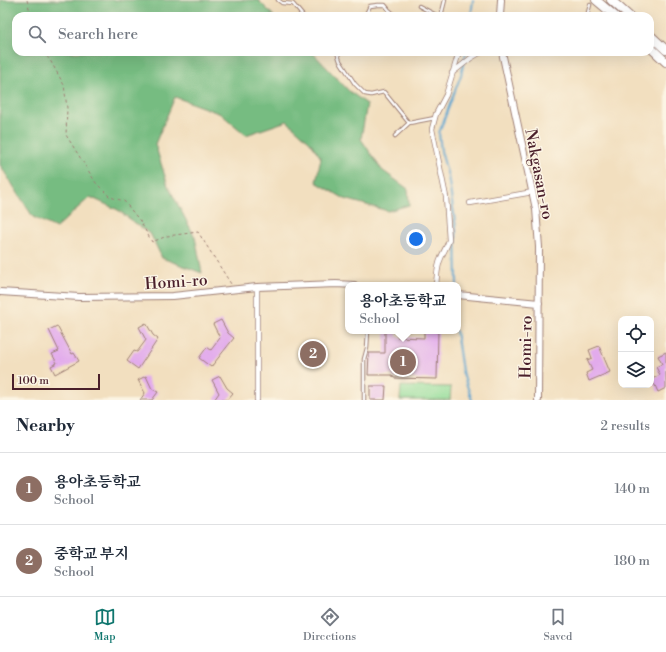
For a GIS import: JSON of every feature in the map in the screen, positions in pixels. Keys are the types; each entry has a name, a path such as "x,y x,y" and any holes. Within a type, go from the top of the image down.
{"highway":[{"path":"611,0 624,12"},
{"path":"593,2 609,12"},
{"path":"654,39 666,50"},
{"path":"654,51 666,62"}],"street":[{"path":"500,12 501,0"},
{"path":"436,282 440,258 447,247 449,240 446,197 432,129 435,118 446,95 458,56"},
{"path":"452,73 473,56"},
{"name":"Nakgasan-ro","path":"503,56 536,209 540,247 539,303"},
{"path":"470,203 533,192"},
{"name":"Homi-ro","path":"0,292 78,297 173,296 257,287 345,284"},
{"path":"257,287 258,400"},
{"name":"Homi-ro","path":"461,295 539,303 538,400"}],"lane":[{"path":"278,0 282,3 293,4 300,12"},
{"path":"441,12 445,0"},
{"path":"589,12 593,2"},
{"path":"367,12 370,6 378,5 385,6 391,12"},
{"path":"419,6 432,12"},
{"path":"339,56 340,61 355,84 365,94 371,95 384,92 409,123"},
{"path":"395,136 409,123 435,118"},
{"path":"364,400 364,359 367,348 368,334"}],"path":[{"path":"27,0 30,12"},
{"path":"46,56 64,85 67,108 66,135 96,184 110,197 124,201 140,221 152,242 167,236 198,232 235,290"}],"green space":[{"path":"0,0 258,0 270,12 12,12 12,56 316,56 349,91 367,104 361,139 382,170 408,189 409,205 388,211 345,199 316,182 321,158 310,142 287,121 246,135 221,114 175,97 155,144 168,186 195,237 202,273 162,258 151,235 118,210 90,197 56,228 33,217 0,165"},
{"path":"401,386 451,387 450,400 400,400"}],"building":[{"path":"221,320 228,333 234,338 211,367 199,358 207,347 211,350 220,338 213,324"},
{"path":"146,323 153,335 158,339 138,369 127,361 134,351 137,352 146,340 139,327"},
{"path":"57,326 72,354 74,353 79,361 55,374 51,366 57,363 52,354 59,351 49,330"},
{"path":"385,334 397,334 397,337 424,338 424,334 438,334 437,379 394,378 392,375 368,375 369,353 385,353"},
{"path":"599,346 610,372 589,381 586,373 592,370 587,360 592,358 589,350"},
{"path":"666,352 666,388 658,392 654,383 654,378 660,375 656,367 662,364 658,356"},
{"path":"146,376 152,389 158,392 152,400 140,400 145,393 138,380"},
{"path":"220,376 227,388 233,393 227,400 214,400 219,393 212,380"},
{"path":"370,386 386,386 385,400 370,400"}],"waterway":[{"path":"472,12 473,0"},
{"path":"457,282 456,228 448,176 441,151 439,133 461,75 465,56"},
{"path":"456,334 462,371 472,400"}],"place":[{"name":"중학교 부지","path":"313,354"},
{"name":"용아초등학교","path":"403,362"}]}
